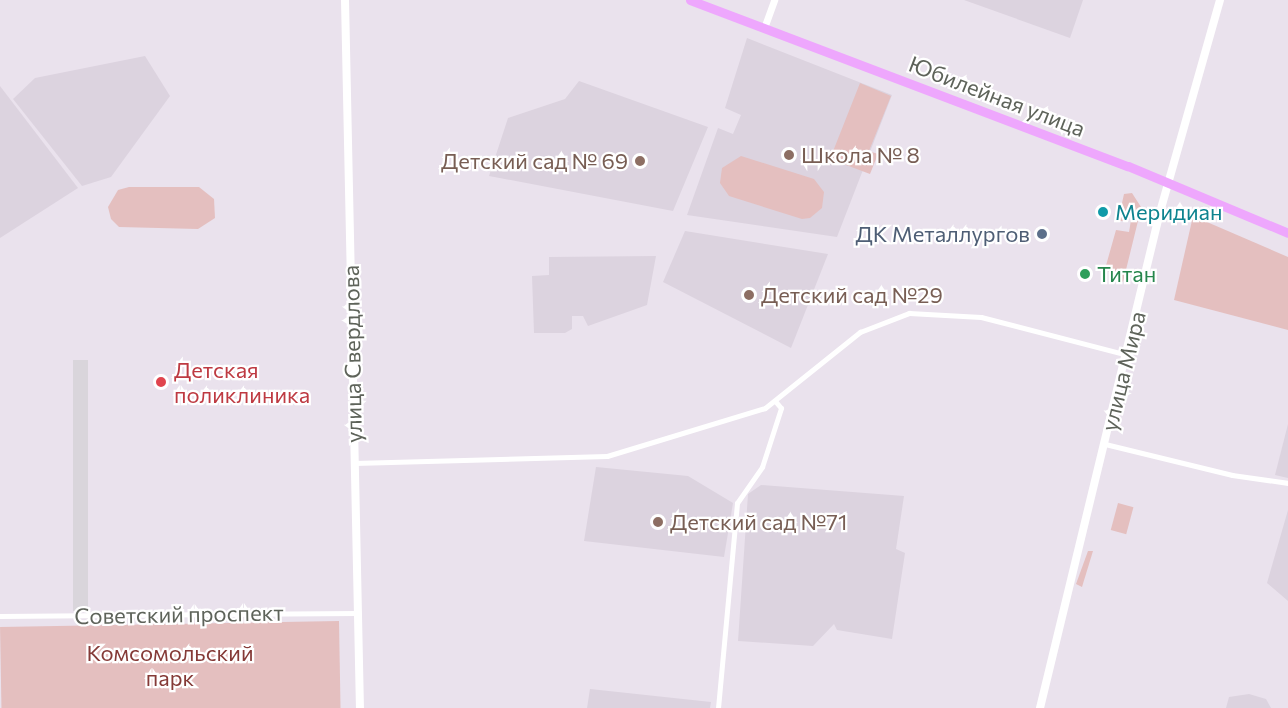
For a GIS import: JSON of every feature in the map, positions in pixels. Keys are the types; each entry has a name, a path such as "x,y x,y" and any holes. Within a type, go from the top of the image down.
{"main road":[{"name":"улица Свердлова","path":"345,0 360,708"},
{"name":"Юбилейная улица","path":"690,0 1168,182 1288,232"},
{"name":"улица Мира","path":"1040,708 1128,355 1168,182 1220,0"}],"street":[{"path":"764,28 774,0"},
{"path":"354,463 607,456 776,402 860,332 909,313 981,317 1128,355"},
{"path":"718,708 737,503 762,467 781,408 776,402"},
{"path":"1105,444 1232,475 1288,483"},
{"name":"Советский проспект","path":"0,616 357,613"}],"shaded area":[{"path":"964,0 1083,0 1070,38"},
{"name":"Школа № 8","path":"747,38 892,95 837,237 687,215 718,128 733,134 741,115 725,108"},
{"path":"145,56 170,96 111,177 82,186 13,99 35,78"},
{"name":"Детский сад № 69","path":"579,81 708,127 673,211 489,176 508,118 565,99"},
{"path":"0,86 78,188 0,238"},
{"name":"Детский сад №29","path":"685,231 828,254 791,348 663,282"},
{"path":"656,256 647,305 588,326 583,316 572,316 572,329 565,333 534,333 532,276 549,275 549,257"},
{"path":"73,360 88,360 88,611 73,611"},
{"path":"1288,424 1288,478 1275,475"},
{"name":"Детский сад №71","path":"596,467 688,476 733,503 724,557 584,541"},
{"path":"761,485 904,496 896,549 905,553 892,639 837,630 834,624 813,646 738,641 748,494"},
{"path":"1288,510 1288,601 1267,583"},
{"path":"590,689 711,702 710,708 587,708"},
{"path":"1249,694 1266,699 1271,708 1226,708 1229,697"}],"green space":[{"path":"860,83 891,96 869,151 878,154 870,174 830,159"},
{"path":"741,156 814,179 824,192 822,208 810,218 802,219 729,196 720,183 722,168"},
{"path":"129,187 199,187 214,199 215,218 198,229 119,227 111,219 108,207 118,190"},
{"path":"1132,193 1141,207 1139,212 1129,213 1124,221 1118,221 1124,194"},
{"path":"1193,216 1288,257 1288,330 1174,300"},
{"path":"1131,220 1138,221 1123,282 1105,269 1116,230 1129,232"},
{"path":"1118,503 1133,507 1126,534 1111,530"},
{"path":"1088,551 1093,551 1082,587 1076,584"},
{"name":"Комсомольский парк","path":"339,621 341,708 1,708 0,627"}],"place":[{"name":"Школа № 8","path":"789,155"},
{"name":"Детский сад № 69","path":"640,161"},
{"name":"Меридиан","path":"1103,212"},
{"name":"ДК Металлургов","path":"1042,234"},
{"name":"Титан","path":"1085,274"},
{"name":"Детский сад №29","path":"749,295"},
{"name":"Детская поликлиника","path":"161,382"},
{"name":"Детский сад №71","path":"658,522"}]}
